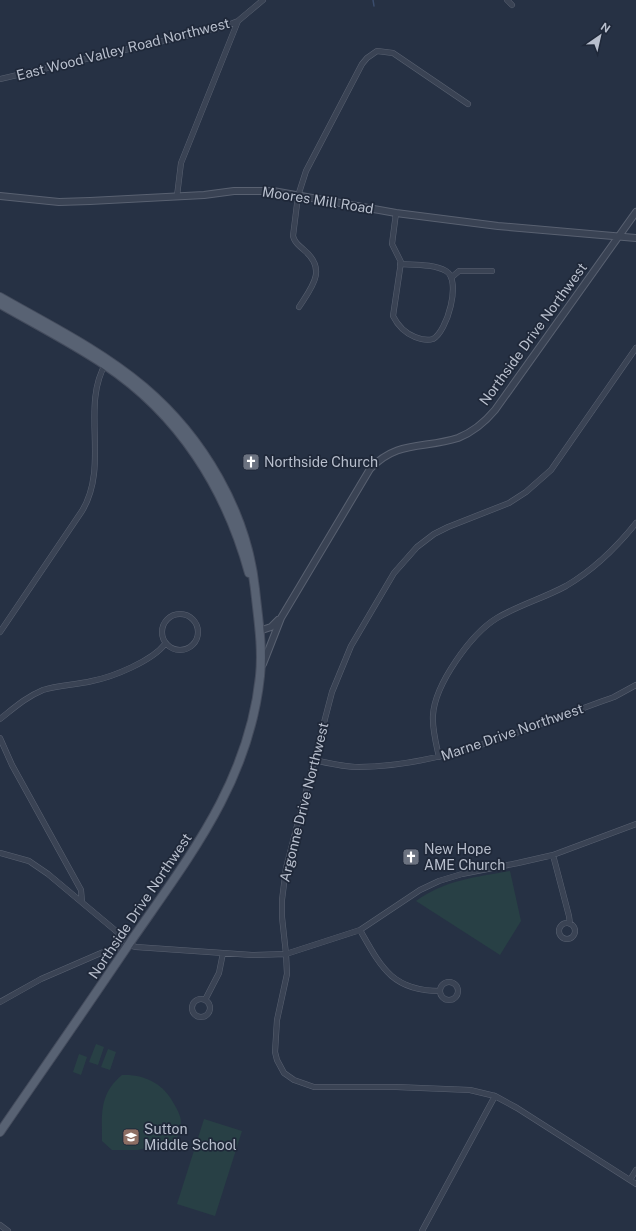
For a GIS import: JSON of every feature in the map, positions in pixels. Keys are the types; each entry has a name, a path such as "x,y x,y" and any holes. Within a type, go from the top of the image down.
{"main road":[{"path":"0,297 145,388 162,404 204,456 228,497 238,519 250,557 260,633"},
{"path":"0,304 107,363"},
{"name":"Northside Drive Northwest","path":"0,1132 204,834 224,798 247,740 260,675 260,633"}],"street":[{"name":"East Wood Valley Road Northwest","path":"0,80 238,22 263,0"},
{"path":"507,0 512,5"},
{"path":"177,196 181,163 238,22"},
{"path":"299,307 313,285 316,272 313,260 294,240 298,196 306,172 362,64 372,54 383,51 393,53 468,104"},
{"name":"Moores Mill Road","path":"0,196 59,202 177,196 250,190 498,226 619,238 636,238"},
{"path":"396,212 392,244 399,256 400,264 393,316 404,330 419,338 433,339 441,332 452,302 452,277 447,271 437,268 400,264"},
{"name":"Northside Drive Northwest","path":"260,675 281,618 370,469 382,458 396,450 408,446 458,438 473,431 486,421 500,404 636,212"},
{"path":"452,277 459,271 492,271"},
{"name":"Argonne Drive Northwest","path":"636,348 560,458 541,480 509,502 434,534 417,547 401,564 359,630 341,666 332,692 283,883 282,917 286,954 286,974 277,1020 275,1052 280,1069 290,1077 303,1084 314,1086 470,1090 495,1096 517,1108 636,1184"},
{"path":"0,632 82,511 89,498 96,474 94,427 97,392 100,376 107,363"},
{"path":"439,757 433,728 435,703 442,685 469,644 495,619 561,588 590,570 611,552 636,523"},
{"path":"182,613 194,620 198,628 198,635 191,646 178,650 171,649 165,644 161,630 168,617 182,613"},
{"name":"Northside Drive Northwest","path":"260,633 271,627 281,618"},
{"path":"260,633 269,635 276,630"},
{"path":"0,719 30,696 53,687 91,681 118,673 145,659 165,644"},
{"name":"Marne Drive Northwest","path":"314,760 358,767 418,762 455,754 614,697 636,685"},
{"path":"0,738 12,765 81,890 82,902"},
{"path":"0,1002 41,979 101,953 129,945 136,947 223,953 286,954 360,930 420,890 439,881 462,874 518,864 553,855 636,824"},
{"path":"0,852 29,860 122,936 129,945"},
{"path":"553,855 570,924"},
{"path":"360,930 381,966 392,978 410,988 440,991"},
{"path":"205,1000 219,973 223,953"},
{"path":"422,1231 495,1096"},
{"path":"630,1180 636,1170"},
{"path":"0,1225 8,1231"}],"green space":[{"path":"510,871 521,921 500,955 416,901 438,888 461,880"},
{"path":"96,1044 104,1047 98,1065 89,1062"},
{"path":"108,1049 116,1052 110,1070 101,1067"},
{"path":"79,1054 87,1057 81,1075 73,1072"},
{"path":"122,1075 146,1078 159,1086 170,1097 178,1110 181,1120 175,1143 160,1144 138,1150 112,1150 102,1141 103,1105 109,1090"},
{"path":"204,1119 242,1131 215,1216 177,1204"}],"waterway":[{"path":"373,0 374,6"}],"place":[{"name":"Northside Church","path":"251,462"},
{"name":"New Hope AME Church","path":"411,857"},
{"name":"Sutton Middle School","path":"131,1137"}]}
